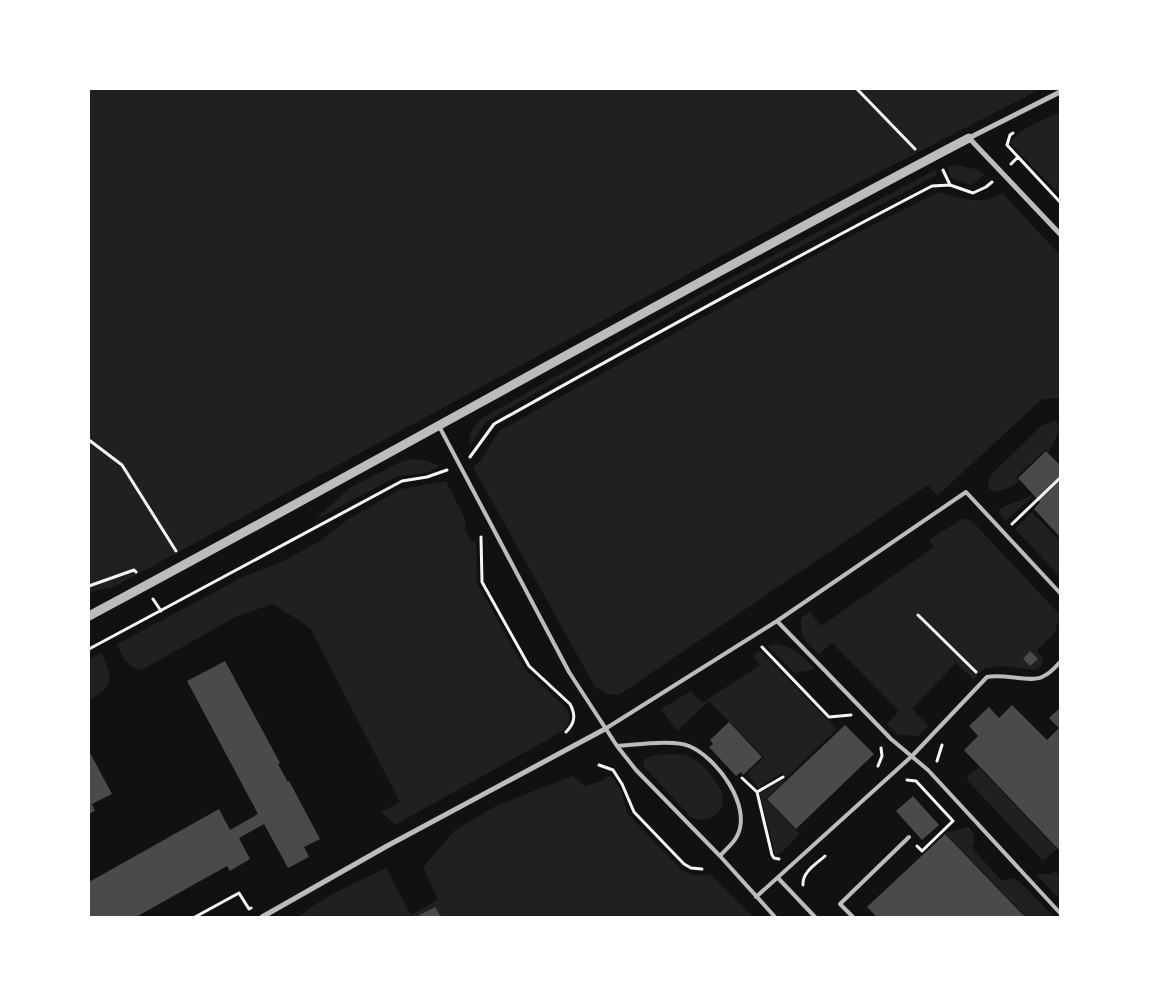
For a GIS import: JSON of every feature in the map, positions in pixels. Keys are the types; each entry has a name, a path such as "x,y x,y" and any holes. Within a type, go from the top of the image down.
{"street":[{"path":"89,616 439,426 697,282 1060,92"},
{"path":"969,138 1060,234"},
{"path":"262,917 387,846 605,729"}],"lane":[{"path":"439,426 570,672 605,729 636,770 720,856 776,917"},
{"path":"605,729 753,637 966,492 1060,593"},
{"path":"777,621 891,739 928,770 1060,913"},
{"path":"756,897 912,756 984,680 997,675 1040,679 1060,662"},
{"path":"617,746 682,744 689,746 713,764 737,796 741,818 738,836 720,856"},
{"path":"853,917 840,904 909,837"},
{"path":"778,878 815,917"}],"path":[{"path":"857,89 925,161"},
{"path":"1015,131 1010,135 1007,145 1060,202"},
{"path":"89,649 402,481 427,477 448,469 471,456 494,424 833,238 932,186 950,186 973,193 986,187 1018,157"},
{"path":"89,440 122,465 184,565"},
{"path":"448,469 452,477"},
{"path":"1004,533 1060,478"},
{"path":"482,535 482,582 529,666 570,704 574,711 574,720 571,727 561,736"},
{"path":"918,615 984,680"},
{"path":"753,637 829,717 853,715"},
{"path":"916,781 938,760 943,743"},
{"path":"876,770 882,756 880,746"},
{"path":"599,765 613,770 622,784 634,812 684,864 691,868 702,868"},
{"path":"740,776 756,792 772,855 776,859 783,857"},
{"path":"756,792 783,777"},
{"path":"900,783 910,780 916,781 953,821 922,851"},
{"path":"804,890 803,879 827,854"},
{"path":"195,917 239,893 249,909 257,904"}],"shaded area":[{"path":"89,89 1041,89 806,210 114,587 89,592"},
{"path":"1060,112 1060,195 1010,143 1026,128"},
{"path":"958,165 975,169 985,174 972,185 951,178 947,167"},
{"path":"935,170 937,175 707,296 487,421 470,445 472,430 481,419 704,292"},
{"path":"939,192 971,200 987,200 1002,193 1060,255 1060,398 1042,399 937,496 928,485 619,695 608,694 595,687 473,467 481,460 499,431 835,244"},
{"path":"1055,421 1060,429 1049,452 1046,449 1016,477 1019,481 1012,486 1001,490 989,490 988,480 992,474 1042,425"},
{"path":"411,459 425,460 440,466 427,473 398,476 315,520 348,489 400,462"},
{"path":"446,481 466,521 465,528 471,541 476,542 477,583 525,669 564,706 568,711 570,720 564,730 395,825 381,812 400,802 310,628 273,604 237,616 142,670 129,664 121,653 117,644 245,576 281,562 317,543 347,520 401,489"},
{"path":"1031,495 1033,496 1006,521 999,513 999,510 1003,507"},
{"path":"1032,512 1060,541 1060,577 1015,529"},
{"path":"963,518 972,521 1060,615 1060,620 1055,626 1057,630 1036,651 1043,659 1042,665 1035,670 1003,666 985,668 973,679 956,663 912,709 929,726 918,736 898,735 887,724 899,711 832,643 819,654 810,646 802,635 801,618 810,611 821,626 934,547 929,540"},
{"path":"776,644 793,650 815,669 795,673 767,646"},
{"path":"760,651 837,729 786,778 782,773 758,788 747,774 764,757 709,701 677,731 661,709 691,691 702,703 760,665 753,655"},
{"path":"101,653 108,668 109,680 104,690 89,700 89,659"},
{"path":"671,754 690,757 705,768 722,795 722,804 719,812 705,820 691,817 643,766 644,760 652,756"},
{"path":"979,767 1057,849 1043,861 967,780 968,776"},
{"path":"572,776 585,786 602,781 607,776 613,777 622,793 627,813 683,871 696,875 710,874 753,917 299,917 329,896 386,868 411,915 438,900 423,867 455,830 496,806"},
{"path":"782,780 783,782 766,799 800,834 777,855 775,854 760,793"},
{"path":"968,827 974,837 972,848 1002,881 1011,878 1019,881 1054,917 1026,917 945,833"},
{"path":"1055,871 1060,877 1060,900 1036,874 1051,874"}],"building":[{"path":"1046,451 1060,465 1060,537 1034,509 1040,502 1018,478"},
{"path":"1030,651 1038,659 1030,666 1023,659"},
{"path":"225,661 280,763 278,764 320,839 304,847 309,857 288,868 264,824 239,838 250,859 230,871 227,866 136,917 89,917 89,882 219,809 230,830 258,814 187,681"},
{"path":"1012,705 1047,740 1059,728 1049,718 1060,708 1060,851 964,750 978,736 969,726 989,707 999,718"},
{"path":"729,722 762,757 743,775 741,772 736,776 709,747 713,744 710,740"},
{"path":"845,725 874,754 796,829 767,799"},
{"path":"89,751 112,794 92,804 95,811 89,814"},
{"path":"913,796 939,825 922,840 896,811"},
{"path":"945,834 1025,917 877,917 867,907"},
{"path":"435,907 441,917 416,917"}]}
